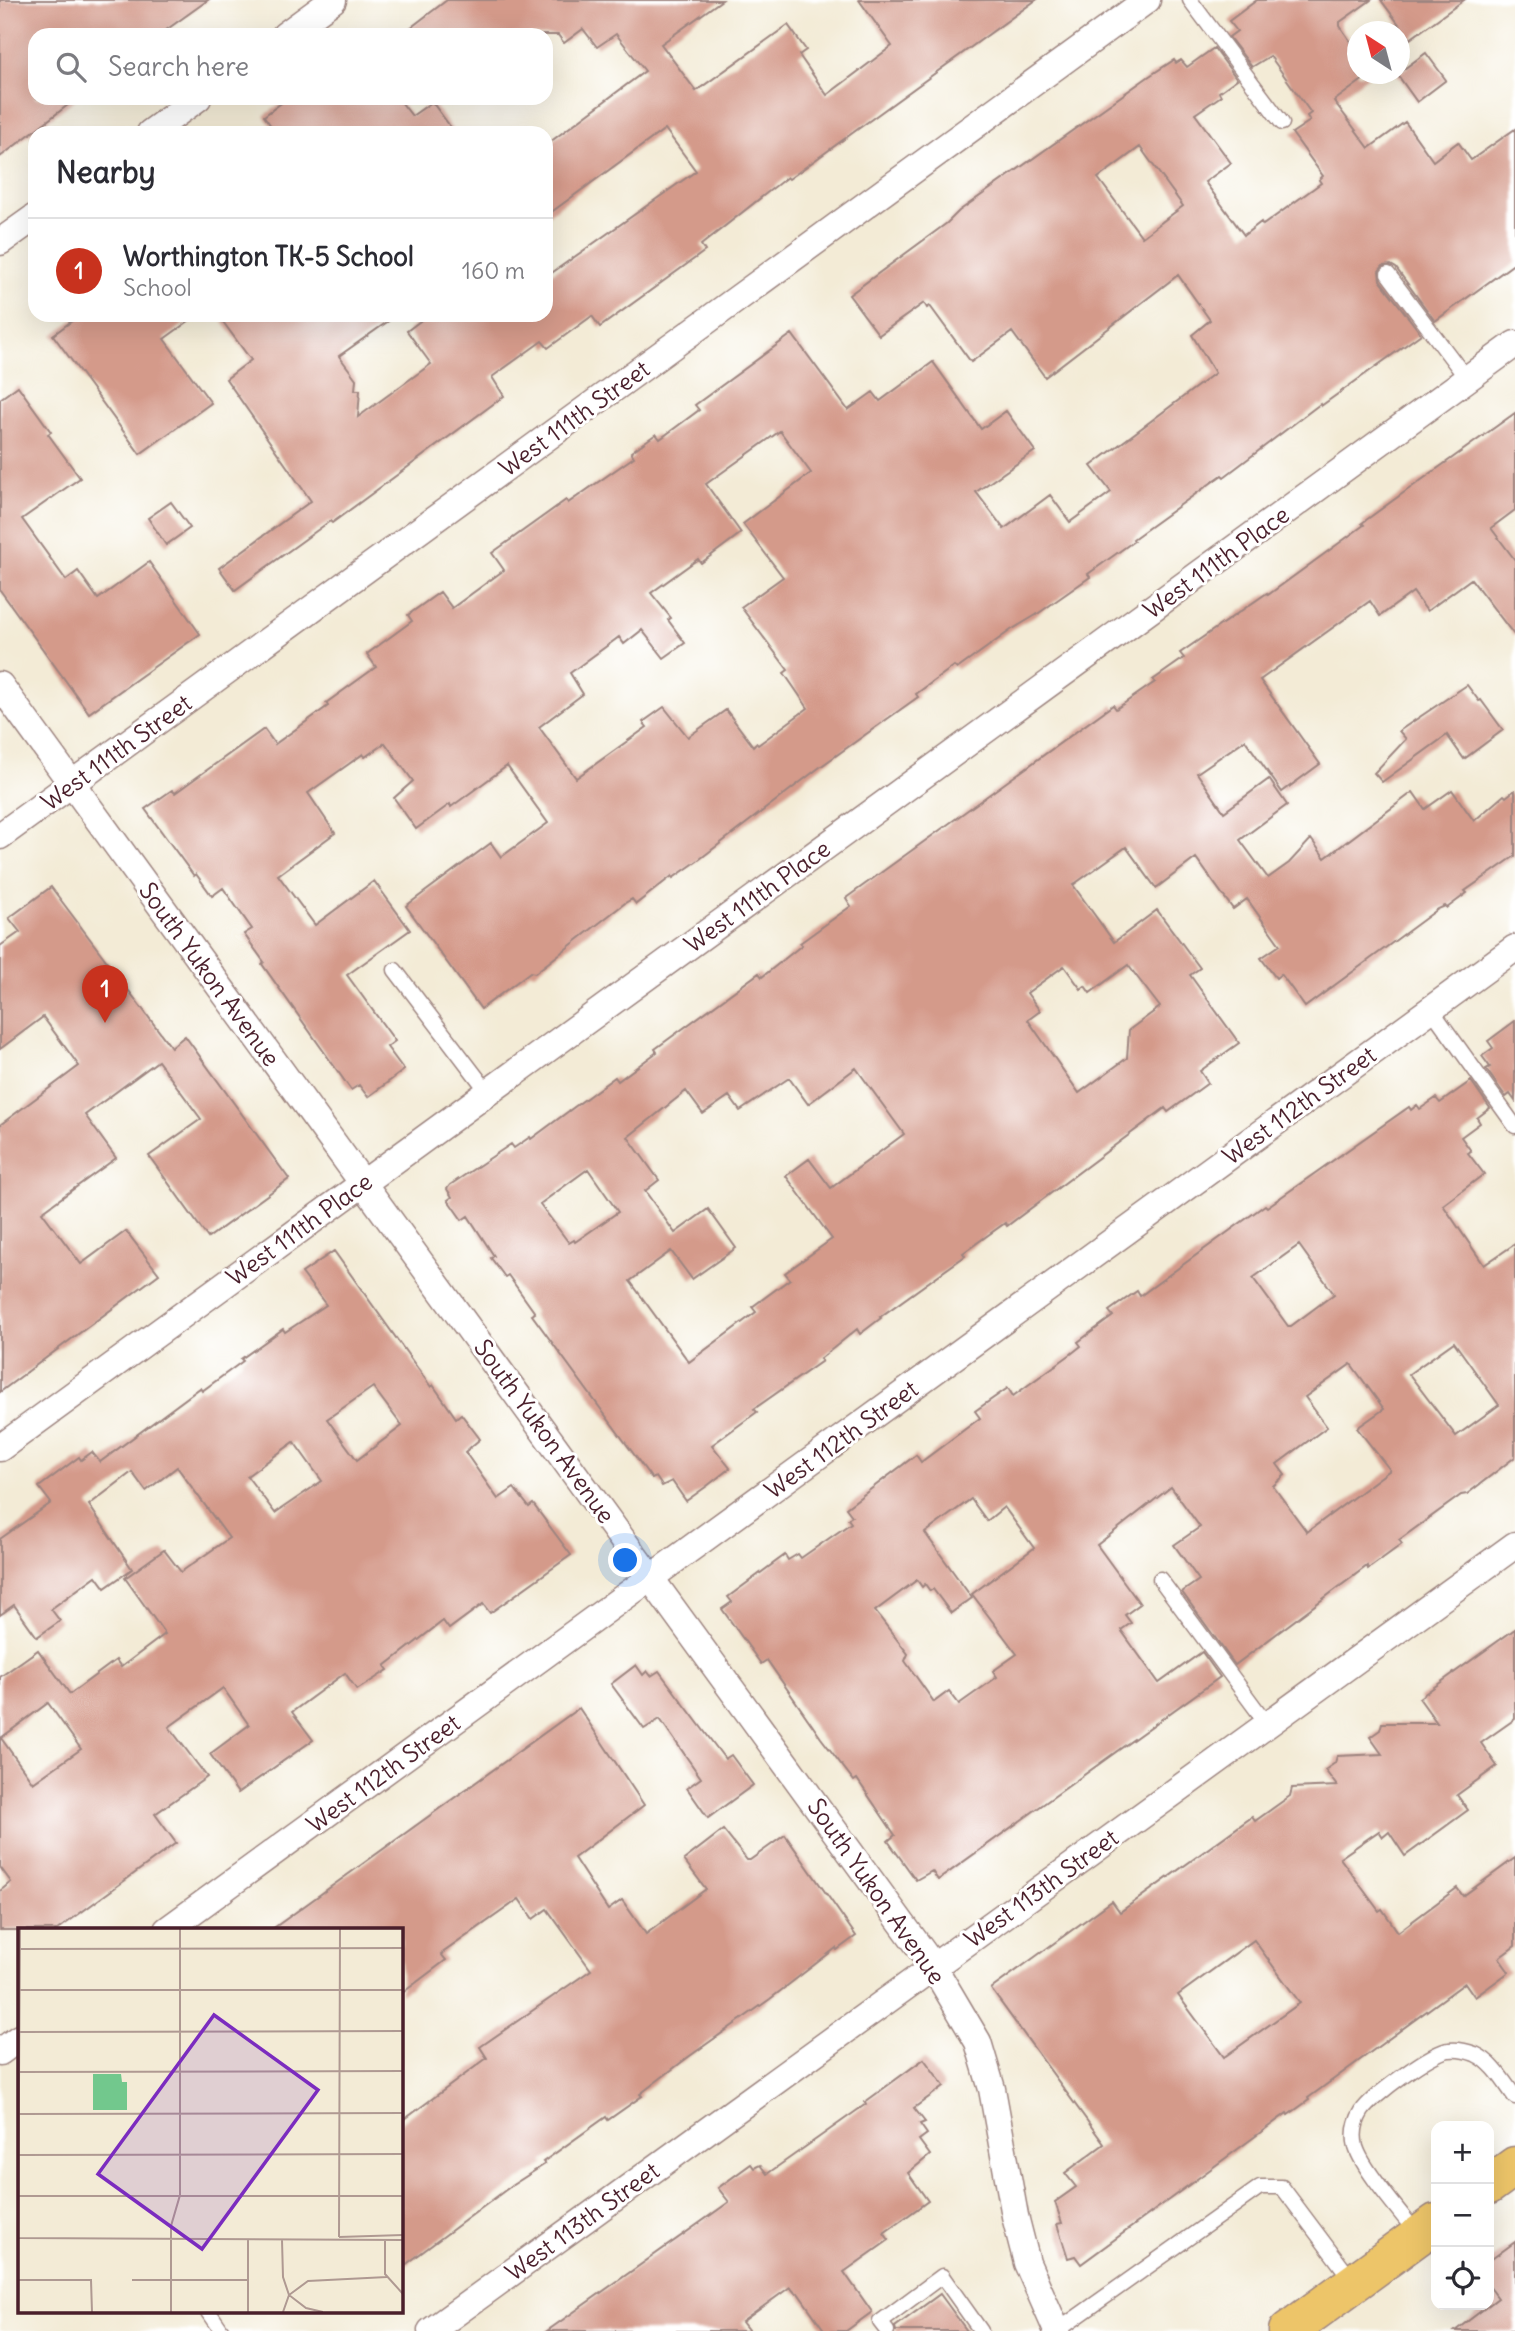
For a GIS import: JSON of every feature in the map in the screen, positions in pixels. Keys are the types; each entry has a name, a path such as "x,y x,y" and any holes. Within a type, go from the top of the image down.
{"main road":[{"path":"1490,2184 1515,2166"},
{"path":"1288,2331 1427,2230"}],"street":[{"path":"295,28 333,0"},
{"name":"West 111th Street","path":"0,836 1147,0"},
{"path":"160,126 188,105"},
{"path":"0,242 28,222"},
{"name":"West 111th Place","path":"0,1448 1515,344"},
{"name":"South Yukon Avenue","path":"0,685 933,1966 978,2042 992,2089 1015,2216 1027,2263 1057,2331"},
{"name":"West 112th Street","path":"170,1928 1515,948"},
{"name":"West 113th Street","path":"432,2331 1515,1545"},
{"path":"0,2052 18,2039"}],"lane":[{"path":"1190,0 1282,122"},
{"path":"1388,274 1466,379"},
{"path":"395,970 488,1092"},
{"path":"1431,1009 1515,1126"},
{"path":"1160,1579 1267,1724"},
{"path":"1427,2230 1363,2162 1356,2147 1354,2129 1360,2113 1369,2102 1434,2054 1449,2050 1478,2055 1489,2063 1515,2097"},
{"path":"1057,2331 1261,2187 1282,2187 1354,2283"},
{"path":"887,2331 880,2322 942,2276 961,2312 981,2331"},
{"path":"210,2314 222,2331"}],"building":[{"path":"0,0 208,0 169,28 28,28 28,105 68,105 40,126 28,126 28,136 0,157"},
{"path":"447,0 722,0 661,44 696,91 788,25 806,50 799,55 827,95 892,46 859,0 1036,0 789,179 787,177 701,245 705,251 600,327 592,316 548,348 542,341 492,377 504,396 332,523 330,521 235,590 219,568 311,501 226,379 251,360 223,322 387,322 339,356 356,379 355,390 360,390 358,417 431,364 407,331 419,322 553,322 553,272 696,171 665,129 553,211 553,140 645,71 616,34 597,47 583,29 564,43 558,35 553,35 553,28 410,28"},
{"path":"1257,0 1371,0 1340,22 1347,36 1347,84 1357,84 1334,101 1369,148 1405,122 1433,161 1458,142 1471,160 1515,129 1515,263 1435,321 1396,268 1391,265 1383,266 1379,271 1380,280 1421,334 1321,406 1320,404 1224,477 1222,475 1133,539 1134,541 1088,574 1090,577 957,669 954,666 916,694 918,697 820,767 696,862 673,878 672,876 636,904 632,899 625,903 535,973 530,972 481,1009 406,906 491,843 501,857 548,823 507,766 416,829 394,798 413,781 385,743 365,757 363,754 308,793 335,833 278,875 315,925 374,881 410,930 347,975 395,1041 387,1047 404,1070 368,1097 359,1085 351,1090 262,964 264,962 244,934 252,929 223,888 212,896 145,809 172,790 175,793 264,729 275,744 328,706 326,703 376,667 367,654 412,621 408,615 440,592 452,608 504,570 492,553 566,500 568,503 634,457 631,452 656,434 660,439 699,410 695,405 792,334 848,410 873,392 880,401 933,362 981,429 1006,411 1035,451 976,492 1004,529 1050,495 1070,522 1111,492 1091,466 1215,373 1192,335 1210,320 1178,275 1045,377 1012,332 971,362 930,306 927,308 924,303 879,335 849,295 947,223 959,211 1148,77 1174,60 1176,63 1181,60 1187,67 1214,48 1237,79 1219,92 1221,96 1195,114 1231,163 1205,182 1244,235 1261,222 1263,225 1321,183 1319,180 1323,176 1292,133 1310,121 1307,116 1311,113 1270,56 1252,67 1229,37 1237,31 1229,21","holes":["1140,147 1183,206 1142,237 1098,178","780,431 811,473 743,524 783,577 741,607 788,670 784,673 808,708 753,746 726,710 688,737 664,707 643,722 647,727 576,778 539,727 583,694 570,673 619,637 624,644 642,630 664,658 685,643 668,620 671,618 651,593 698,559 701,563 741,533 706,484"]},
{"path":"1381,0 1464,0 1410,39 1410,21 1397,21"},
{"path":"1426,53 1446,80 1417,102 1404,84 1410,84 1410,65"},
{"path":"279,105 403,105 412,116 428,105 434,105 450,126 271,126 264,116"},
{"path":"71,322 187,322 164,339 211,403 140,454 53,335"},
{"path":"18,386 80,478 22,519 66,580 78,571 98,599 149,562 200,634 89,713 0,590 0,399"},
{"path":"1515,413 1515,510 1491,528 1515,560 1515,636 1471,579 1427,611 1413,592 1380,616 1370,601 1260,680 1320,764 1282,792 1245,740 1197,773 1224,812 1269,779 1287,805 1240,840 1268,878 1289,863 1311,839 1325,858 1413,792 1425,809 1452,790 1474,821 1504,795 1506,797 1515,790 1515,856 1465,891 1467,893 1447,908 1445,906 1438,909 1305,1007 1281,974 1276,978 1261,958 1280,945 1247,899 1233,909 1196,858 1156,888 1126,847 1073,885 1114,942 1157,910 1200,968 1190,975 1239,1043 1200,1071 1208,1083 1168,1112 1165,1108 1007,1226 1005,1223 963,1253 965,1256 860,1334 857,1329 820,1359 822,1361 754,1409 757,1412 712,1445 730,1468 707,1486 686,1501 672,1481 662,1486 656,1477 652,1479 532,1315 535,1313 508,1275 505,1277 491,1258 494,1256 468,1216 462,1220 448,1200 452,1197 447,1189 450,1185 511,1144 514,1148 530,1137 531,1139 615,1077 618,1081 657,1052 655,1049 759,973 762,977 802,945 800,943 851,906 846,898 1113,705 1116,709 1155,682 1153,680 1184,658 1180,653 1267,593 1268,595 1364,525 1362,523","holes":["1128,965 1160,1007 1129,1030 1127,1058 1079,1093 1028,1020 1040,1011 1027,993 1064,966 1081,989 1085,986 1090,993","856,1068 904,1134 831,1188 809,1159 786,1176 832,1239 785,1273 790,1279 752,1307 756,1312 689,1362 630,1281 671,1251 692,1279 736,1248 708,1209 675,1233 645,1191 659,1180 628,1137 686,1091 703,1114 729,1096 740,1111 789,1078 808,1104","588,1169 618,1212 575,1242 574,1240 569,1243 540,1204"]},
{"path":"171,502 190,528 166,545 148,518"},
{"path":"1467,685 1503,730 1464,759 1447,735 1382,782 1374,773 1406,739 1399,731"},
{"path":"51,887 171,1047 185,1036 289,1179 208,1238 149,1156 201,1119 158,1061 85,1115 116,1158 42,1212 81,1264 126,1231 159,1274 0,1392 0,1125 79,1066 43,1017 0,1049 0,946 20,932 9,918"},
{"path":"1515,1021 1515,1101 1510,1094 1506,1097 1486,1069 1490,1067 1482,1056 1493,1048 1488,1041"},
{"path":"1471,1081 1490,1108 1477,1118 1480,1123 1461,1137 1471,1151 1468,1153 1484,1174 1443,1205 1484,1265 1515,1244 1515,1457 1467,1494 1461,1495 1399,1540 1402,1544 1368,1569 1367,1566 1235,1665 1182,1592 1199,1580 1174,1545 1200,1527 1171,1487 1097,1545 1140,1604 1125,1615 1131,1623 1121,1630 1159,1683 1202,1652 1220,1677 938,1880 932,1871 916,1880 888,1841 895,1835 857,1779 854,1781 821,1738 767,1660 761,1664 722,1609 732,1602 728,1597 785,1555 788,1560 798,1554 801,1558 851,1523 848,1519 852,1516 846,1508 916,1455 921,1462 980,1418 975,1411 1008,1388 1013,1396 1071,1354 1081,1346 1078,1342 1113,1316 1109,1311 1137,1291 1140,1296 1265,1205 1267,1207 1409,1107 1411,1110 1417,1105 1420,1109 1436,1098 1440,1103","holes":["1299,1245 1334,1294 1288,1326 1253,1278","1454,1342 1499,1405 1456,1436 1409,1374","1351,1364 1384,1409 1357,1428 1390,1470 1307,1532 1273,1486 1285,1475 1277,1464 1327,1427 1305,1397","971,1499 987,1521 1004,1507 1034,1548 972,1594 1017,1654 993,1671 997,1677 959,1704 949,1691 934,1702 905,1661 908,1654 875,1611 917,1580 922,1587 925,1584 930,1591 933,1589 951,1613 972,1598 925,1533"]},
{"path":"334,1251 431,1387 433,1385 456,1418 461,1414 480,1439 465,1452 498,1499 514,1488 529,1507 533,1504 571,1555 490,1613 483,1604 449,1629 443,1621 385,1666 388,1670 357,1690 345,1673 292,1712 313,1740 238,1793 210,1754 249,1725 223,1688 169,1727 207,1777 155,1814 176,1843 60,1928 0,1930 0,1891 11,1882 0,1867 0,1677 38,1650 70,1694 116,1660 121,1667 165,1634 125,1578 164,1550 181,1572 229,1538 177,1467 146,1491 132,1472 89,1505 132,1569 105,1588 96,1576 51,1609 60,1621 37,1637 14,1605 0,1615 0,1539 51,1503 39,1487 79,1457 81,1460 92,1452 100,1462 200,1388 202,1391 283,1329 285,1332 326,1305 302,1273","holes":["373,1387 402,1426 357,1460 327,1419","294,1442 322,1481 275,1513 247,1476","48,1703 81,1749 33,1783 1,1738"]},
{"path":"1515,1629 1515,1719 1481,1743 1497,1766 1457,1795 1468,1810 1405,1856 1389,1832 1383,1837 1379,1831 1340,1858 1398,1932 1457,1888 1463,1896 1515,1858 1515,1946 1499,1958 1509,1972 1475,1997 1465,1983 1308,2098 1309,2100 1288,2115 1287,2113 1081,2264 1075,2256 1068,2258 1057,2224 1062,2223 1055,2202 1076,2187 1065,2173 1104,2144 991,1989 1112,1901 1120,1912 1252,1817 1255,1821 1290,1796 1292,1788 1337,1786 1325,1770 1335,1763 1337,1756 1382,1754 1370,1737 1380,1730 1382,1723 1437,1723 1419,1698","holes":["1254,1940 1300,2003 1224,2057 1178,1995"]},
{"path":"636,1665 643,1675 647,1671 651,1676 659,1671 725,1759 731,1755 753,1785 708,1818 687,1788 701,1778 660,1719 644,1729 611,1684"},
{"path":"579,1708 644,1805 574,1858 608,1910 622,1900 646,1934 706,1889 684,1860 723,1830 747,1860 785,1835 856,1936 687,2058 640,2094 642,2096 608,2120 606,2117 402,2267 402,2121 487,2058 480,2047 591,1970 547,1909 533,1919 519,1899 441,1954 446,1960 402,1993 402,1928 274,1928"},
{"path":"924,2059 944,2086 914,2108 925,2122 920,2124 927,2134 919,2140 930,2155 908,2173 928,2201 884,2233 889,2240 844,2272 872,2312 846,2331 825,2331 798,2293 790,2287 742,2322 749,2331 547,2331 729,2202 718,2188 751,2164 754,2168 760,2165 767,2174"},
{"path":"1515,2242 1515,2331 1455,2331 1482,2310 1494,2310 1494,2301 1498,2298 1494,2293 1494,2257"},
{"path":"940,2294 967,2331 896,2331 895,2327"}],"place":[{"name":"Worthington TK-5 School","path":"105,1023"}]}
